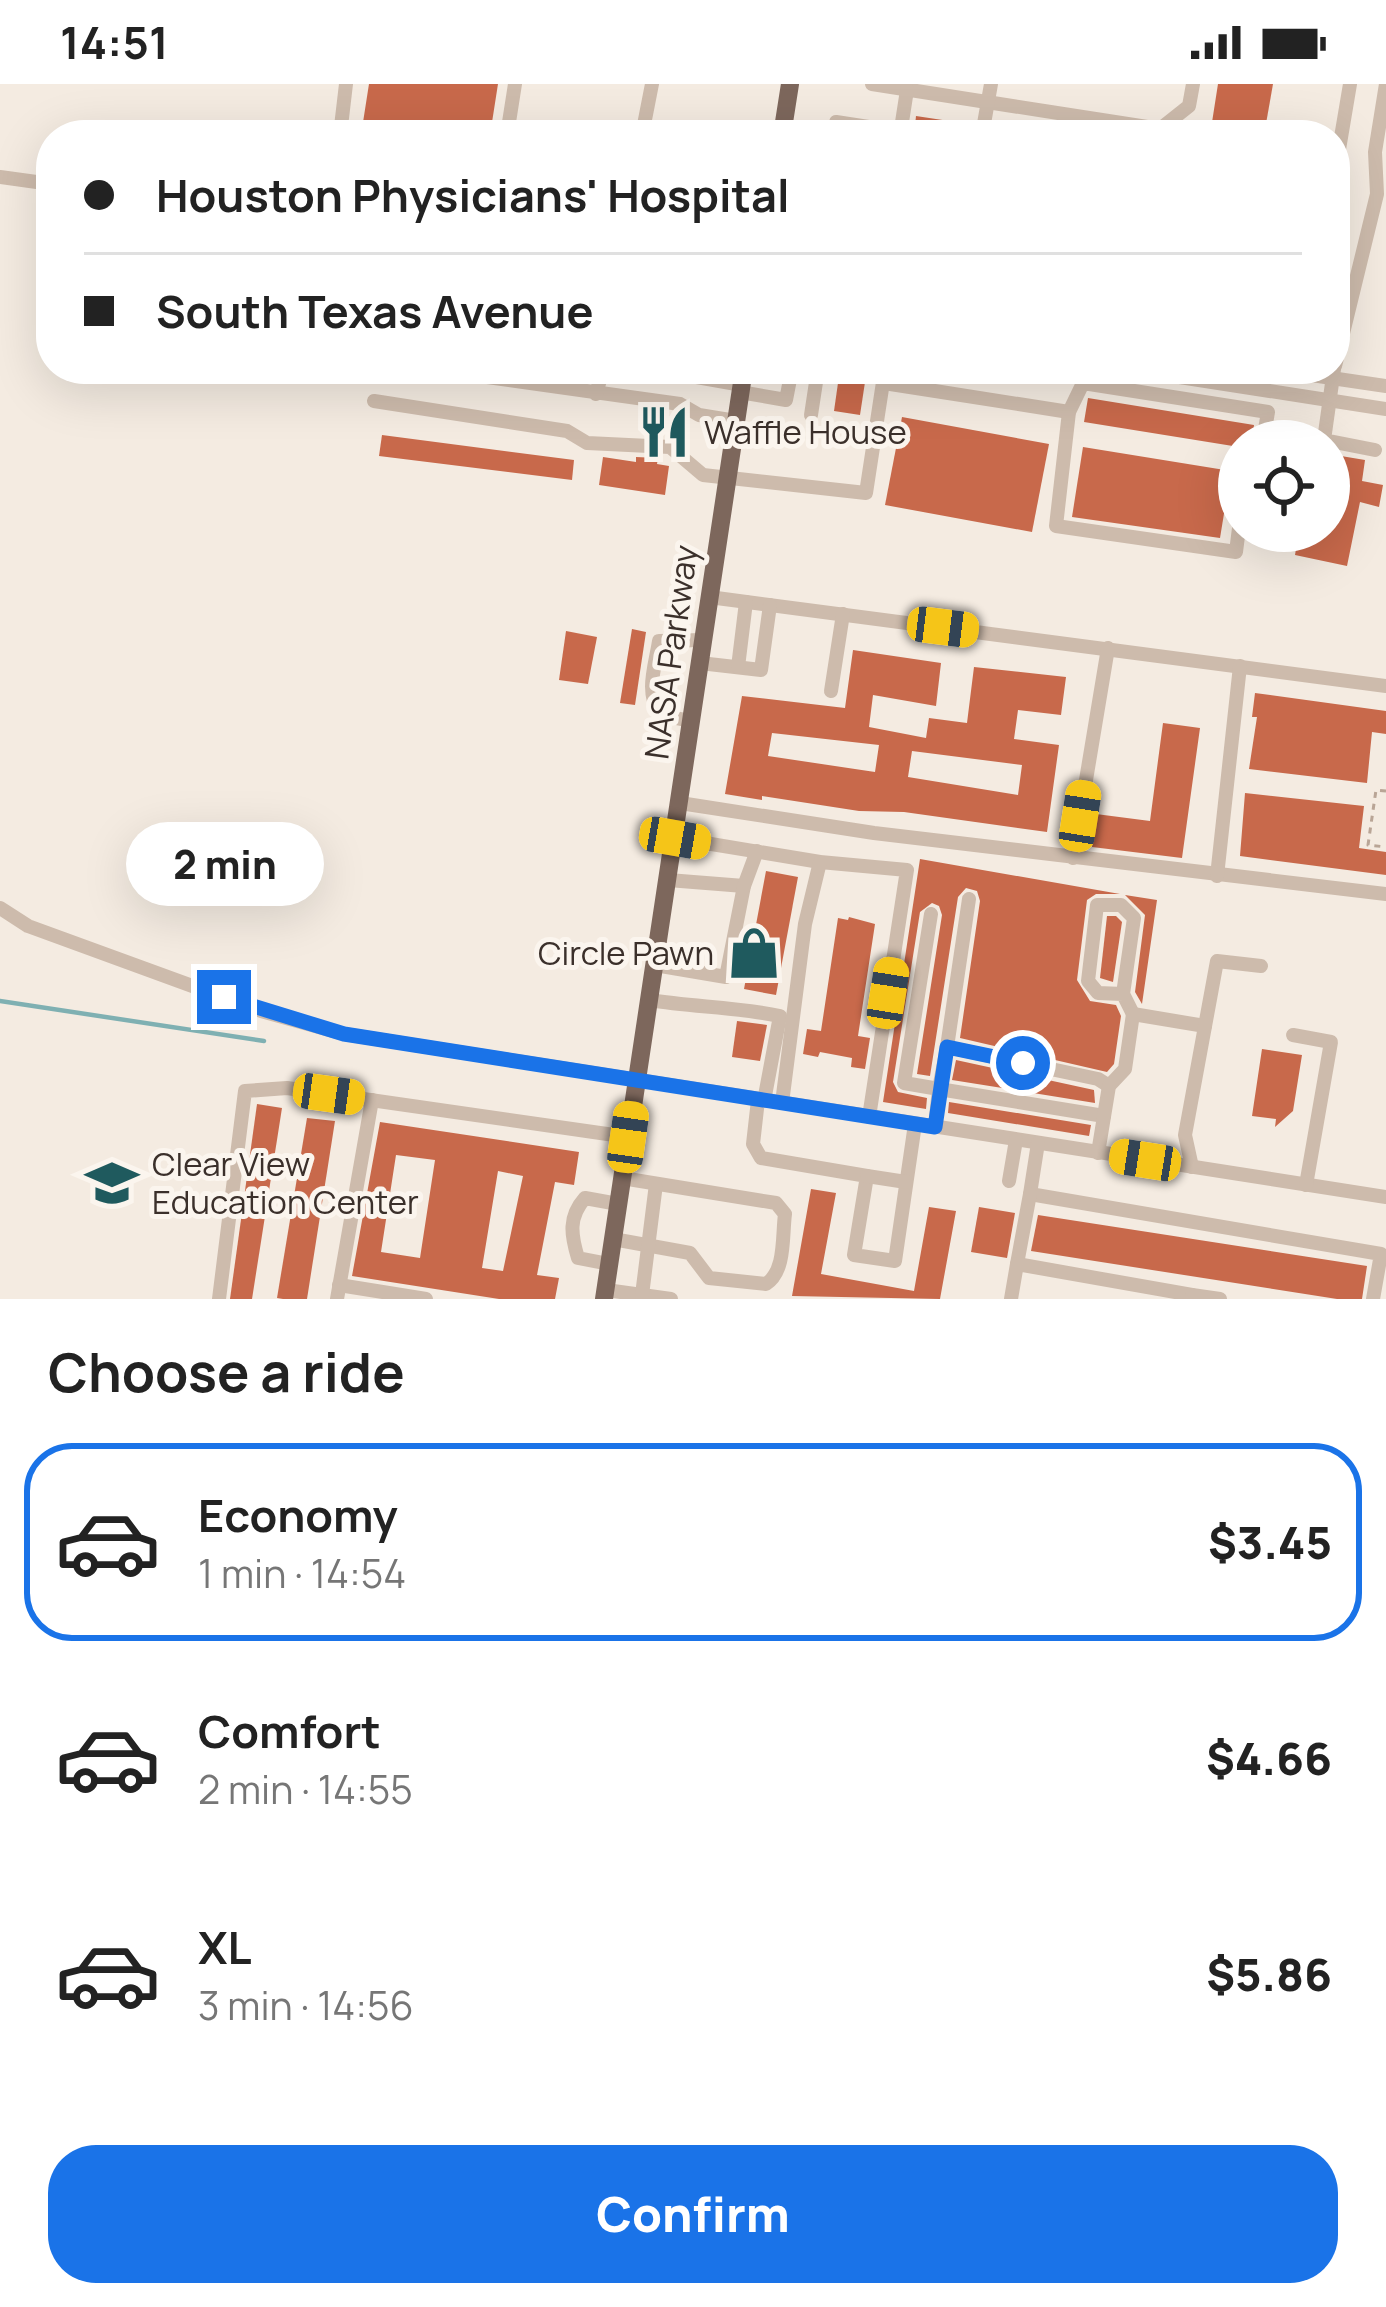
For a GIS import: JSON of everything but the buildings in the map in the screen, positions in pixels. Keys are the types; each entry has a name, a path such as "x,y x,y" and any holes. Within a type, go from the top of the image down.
{"main road":[{"path":"784,120 790,84"},
{"name":"NASA Parkway","path":"605,1294 742,384"}],"street":[{"path":"342,120 346,84"},
{"path":"509,120 515,84"},
{"path":"645,120 652,84"},
{"path":"872,84 1098,120"},
{"path":"984,120 991,84"},
{"path":"1174,120 1184,113 1193,84"},
{"path":"1344,120 1350,84"},
{"path":"1350,297 1379,220 1375,152 1386,84"},
{"path":"903,120 907,90"},
{"path":"0,177 36,182"},
{"path":"1350,376 1386,386"},
{"path":"529,384 680,404 699,415 736,421"},
{"path":"596,394 598,384"},
{"path":"747,384 787,400 790,384"},
{"path":"812,415 816,384"},
{"path":"374,401 567,431 587,442 670,447 703,475 866,494 884,384"},
{"path":"926,384 1069,412"},
{"path":"1083,384 1069,412 1056,526 1218,549"},
{"path":"1089,384 1268,412 1267,420"},
{"path":"1225,384 1386,410"},
{"path":"1332,384 1324,440 1375,450"},
{"path":"709,597 755,627 843,614 1386,686"},
{"path":"831,691 843,614"},
{"path":"700,663 761,670 755,627"},
{"path":"738,667 755,627"},
{"path":"692,721 660,715 651,700 652,685 659,641 703,640"},
{"path":"1073,858 1108,648"},
{"path":"1217,876 1240,666"},
{"path":"680,803 1073,858 1386,894"},
{"path":"675,838 820,862 907,870 869,1117"},
{"path":"655,964 726,977 744,886 757,851"},
{"path":"782,1103 805,924 820,862"},
{"path":"668,880 744,886"},
{"path":"935,1127 969,899"},
{"path":"1098,1153 1109,1086 1125,1069 1133,1014 1123,994 1134,918 1120,905 1097,905 1088,981 1098,993 1123,994"},
{"path":"0,908 28,926 261,1011 344,1034 1386,1197"},
{"path":"931,914 904,1083 1104,1116"},
{"path":"1192,1167 1185,1135 1217,961 1261,966"},
{"path":"649,1000 779,1016 752,1144 761,1158 906,1182"},
{"path":"1133,1014 1205,1026"},
{"path":"1293,1035 1331,1042 1306,1185"},
{"path":"947,1047 1098,1079 1109,1086"},
{"path":"219,1299 245,1091 287,1088 628,1137"},
{"path":"372,1100 338,1292 426,1299"},
{"path":"867,1176 854,1255 895,1261 915,1124"},
{"path":"1009,1181 1016,1140"},
{"path":"1011,1299 1038,1143"},
{"path":"613,1239 690,1253 709,1278 766,1284 775,1280 778,1270 785,1214 776,1203 622,1178"},
{"path":"605,1294 656,1297 649,1246 656,1184"},
{"path":"1030,1194 1381,1254 1372,1299"},
{"path":"610,1264 578,1258 570,1232 585,1198 618,1204"},
{"path":"1017,1264 1220,1299"}],"path":[{"path":"1386,791 1376,790 1368,845 1386,847"}],"waterway":[{"path":"0,1001 264,1041"}],"place":[{"name":"Waffle House","path":"664,432"},
{"name":"Circle Pawn","path":"754,953"},
{"name":"Clear View Education Center","path":"112,1183"}],"route":[{"path":"224,997 344,1034 935,1127 947,1047 1023,1063"}]}
